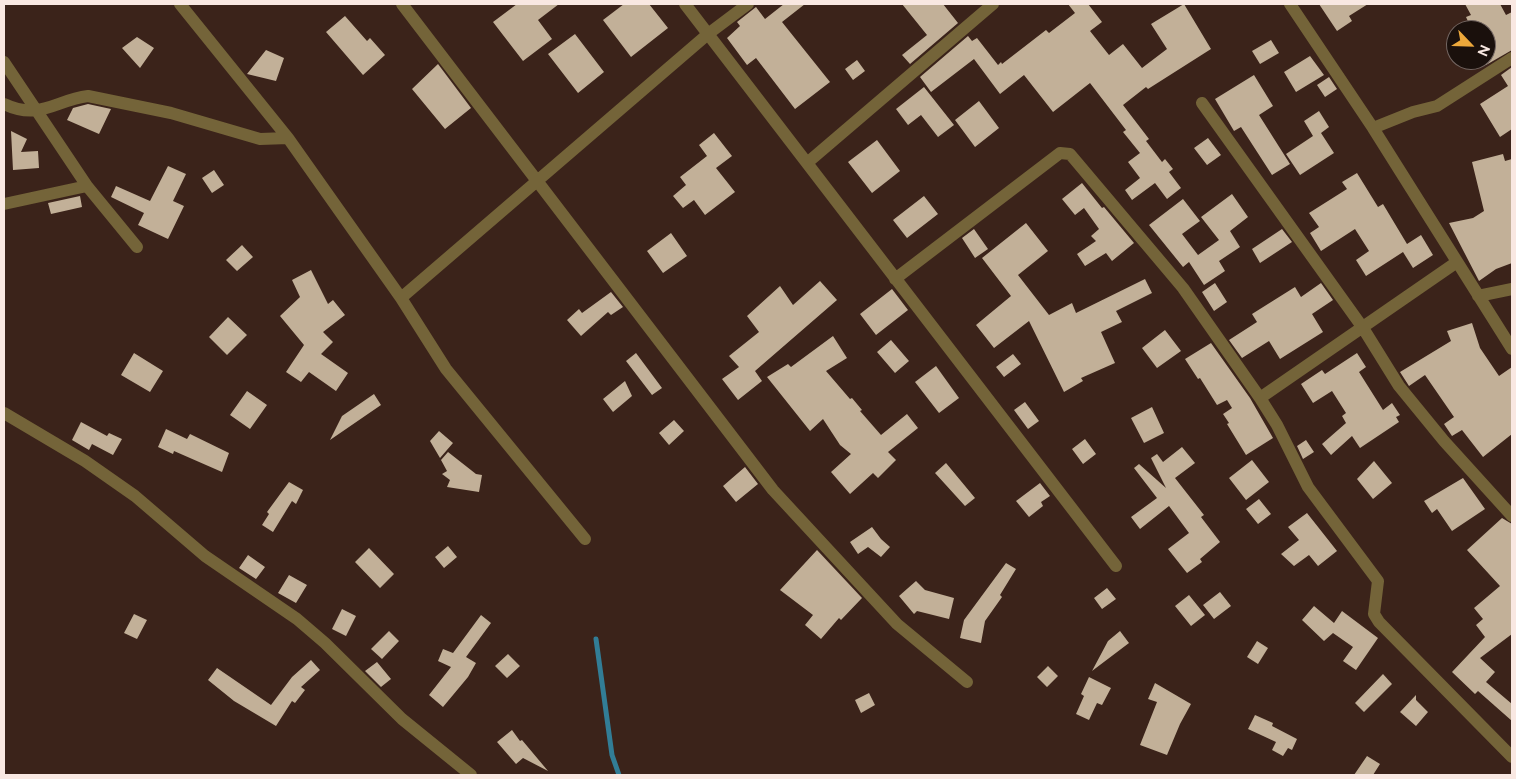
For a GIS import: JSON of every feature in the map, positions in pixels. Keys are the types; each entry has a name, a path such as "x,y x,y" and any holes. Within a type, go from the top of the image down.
{"street":[{"path":"180,4 288,138 401,298 446,369 584,539"},
{"path":"402,4 538,179 773,490 897,624 967,682"},
{"path":"685,4 1116,566"},
{"path":"401,298 708,34 748,4"},
{"path":"807,163 993,4"},
{"path":"1290,4 1373,128 1512,349"},
{"path":"1373,128 1413,112 1437,106 1512,58"},
{"path":"4,62 86,186 137,247"},
{"path":"4,104 24,112 47,109 77,97 88,96 171,113 260,139 288,138"},
{"path":"1202,103 1364,328 1399,386 1444,441 1512,516"},
{"path":"895,279 1060,153 1070,154 1183,288 1260,398 1277,426 1308,487 1378,581 1374,614 1379,622 1512,757"},
{"path":"4,204 86,186"},
{"path":"1260,398 1457,262"},
{"path":"1478,296 1512,289"},
{"path":"4,413 85,460 135,496 206,556 297,619 325,642 402,719 471,775"}],"building":[{"path":"517,4 559,4 538,20 552,39 523,61 493,22"},
{"path":"624,4 649,4 668,28 631,57 603,20"},
{"path":"784,4 805,4 782,22 830,82 795,109 756,58 747,65 727,38 740,26 737,22 756,7 765,19"},
{"path":"902,4 943,4 958,23 910,64 902,55 927,35"},
{"path":"1068,4 1088,4 1102,22 1090,31 1109,55 1123,44 1142,68 1167,49 1151,24 1184,4 1211,49 1148,89 1146,87 1123,105 1149,139 1146,141 1162,162 1165,159 1173,169 1169,172 1181,188 1167,199 1155,183 1132,200 1125,190 1140,178 1128,162 1140,153 1123,132 1126,130 1090,83 1053,112 1024,75 1000,94 974,59 931,92 920,77 968,36 972,41 977,38 998,65 1001,62 1002,64 1046,30 1049,33 1075,13"},
{"path":"1319,4 1368,4 1349,16 1352,21 1337,31"},
{"path":"1465,4 1500,4 1506,15 1512,12 1512,50 1496,59 1496,20 1467,20 1466,17 1471,15"},
{"path":"345,16 367,41 370,38 385,55 363,75 326,32"},
{"path":"575,34 604,72 578,93 548,54"},
{"path":"137,37 154,48 140,68 122,48"},
{"path":"1271,40 1279,53 1260,64 1252,51"},
{"path":"266,50 284,58 276,81 247,74"},
{"path":"1310,56 1324,75 1296,92 1284,72"},
{"path":"857,60 865,71 853,80 845,69"},
{"path":"438,64 471,108 445,129 412,89"},
{"path":"1512,67 1512,129 1500,137 1480,104 1508,86 1501,75"},
{"path":"1254,75 1273,106 1259,115 1290,164 1272,175 1241,127 1234,131 1215,99"},
{"path":"1329,77 1337,89 1325,97 1317,85"},
{"path":"924,87 954,125 938,137 921,115 908,125 896,109"},
{"path":"979,101 999,128 975,147 955,120"},
{"path":"88,104 111,109 99,134 67,120 73,108"},
{"path":"1319,111 1329,127 1321,133 1334,153 1300,175 1286,154 1313,136 1304,121"},
{"path":"11,131 27,139 21,152 38,151 39,168 13,170"},
{"path":"714,133 732,156 716,168 735,192 705,215 694,200 683,208 673,196 686,185 680,177 707,156 699,145"},
{"path":"1208,138 1221,155 1207,165 1194,148"},
{"path":"877,140 900,171 872,193 848,162"},
{"path":"1503,154 1505,161 1512,159 1512,263 1496,269 1479,281 1449,223 1473,218 1484,211 1472,162"},
{"path":"168,166 186,174 173,201 184,206 168,239 138,225 144,213 111,197 116,186 150,201"},
{"path":"214,170 224,185 212,193 202,178"},
{"path":"1357,173 1378,207 1383,204 1407,244 1421,235 1433,255 1413,268 1403,252 1366,276 1356,260 1369,251 1355,229 1321,251 1310,233 1319,227 1309,213 1347,189 1342,182"},
{"path":"1082,183 1134,243 1112,261 1106,253 1085,266 1077,254 1096,241 1091,236 1099,229 1084,208 1075,215 1062,199"},
{"path":"1232,194 1248,217 1230,231 1240,247 1219,261 1225,271 1204,285 1189,262 1183,267 1149,225 1183,199 1200,221 1182,234 1198,255 1219,240 1201,217"},
{"path":"80,196 82,207 51,214 48,203"},
{"path":"924,196 938,214 907,238 893,220"},
{"path":"1026,223 1048,251 1018,275 1049,315 1072,303 1076,313 1145,279 1152,293 1116,311 1122,322 1101,332 1115,363 1081,378 1083,381 1064,392 1029,321 994,348 976,325 1011,296 982,258"},
{"path":"974,229 988,249 975,258 962,238"},
{"path":"1282,229 1292,242 1260,263 1252,249"},
{"path":"671,233 687,256 663,273 647,251"},
{"path":"242,245 253,257 237,271 226,260"},
{"path":"311,270 328,304 333,300 345,315 323,332 333,342 321,354 348,373 336,391 309,372 301,382 286,372 304,345 280,316 300,297 292,280"},
{"path":"820,281 837,300 755,371 762,381 738,400 722,379 739,367 729,356 759,332 747,316 780,286 793,305"},
{"path":"1215,283 1227,302 1214,311 1202,292"},
{"path":"1321,283 1333,300 1312,314 1323,332 1280,359 1269,341 1242,358 1229,340 1257,322 1252,314 1295,287 1301,297"},
{"path":"892,289 908,310 876,335 860,314"},
{"path":"611,292 623,307 611,315 608,312 581,336 567,320 579,309 582,313"},
{"path":"228,317 247,335 227,355 209,337"},
{"path":"1472,323 1480,348 1499,376 1512,367 1512,434 1483,457 1462,430 1452,436 1444,424 1454,417 1425,375 1409,386 1400,372 1451,341 1447,331"},
{"path":"1165,330 1181,351 1157,368 1142,348"},
{"path":"833,336 847,358 826,371 850,399 852,398 862,410 860,411 881,435 907,414 918,428 888,452 896,460 878,478 873,473 850,494 831,472 851,454 840,445 823,419 810,431 767,377 788,364 791,367"},
{"path":"891,340 909,361 895,373 877,352"},
{"path":"1211,343 1250,398 1273,438 1246,455 1223,414 1232,408 1227,400 1217,405 1185,359"},
{"path":"134,353 163,371 150,392 121,375"},
{"path":"636,353 662,388 652,395 626,361"},
{"path":"1357,353 1366,367 1359,372 1383,410 1392,403 1400,415 1396,417 1399,422 1360,448 1352,436 1331,455 1322,444 1346,423 1342,416 1346,413 1332,391 1313,403 1301,384 1322,370 1325,374"},
{"path":"1013,354 1021,364 1004,377 996,367"},
{"path":"936,366 959,398 939,413 915,382"},
{"path":"625,381 632,396 613,412 603,399"},
{"path":"247,391 267,405 250,429 230,415"},
{"path":"374,394 381,405 330,440 342,416"},
{"path":"1025,402 1039,421 1028,429 1014,410"},
{"path":"1152,407 1164,433 1144,443 1131,418"},
{"path":"674,420 684,431 669,445 659,433"},
{"path":"81,422 107,436 109,433 122,439 113,455 92,444 89,450 72,440"},
{"path":"166,429 187,439 190,434 229,453 222,472 174,451 173,454 158,447"},
{"path":"439,431 453,443 440,458 430,441"},
{"path":"1085,439 1096,454 1083,464 1072,449"},
{"path":"1306,440 1314,452 1303,459 1297,446"},
{"path":"1182,447 1195,463 1175,478 1204,515 1201,517 1220,542 1200,559 1202,562 1187,573 1168,549 1189,533 1169,506 1140,529 1131,517 1157,498 1134,468 1139,464 1166,488 1151,458 1157,454 1163,462"},
{"path":"448,452 476,474 482,475 479,492 447,487 450,480 442,474 447,471 441,460"},
{"path":"1252,460 1269,482 1246,500 1229,478"},
{"path":"1374,461 1392,483 1373,499 1357,479"},
{"path":"946,463 975,498 965,506 935,473"},
{"path":"745,467 758,484 736,502 723,486"},
{"path":"1463,478 1485,509 1452,531 1437,509 1432,513 1424,501"},
{"path":"289,482 303,490 296,504 292,501 273,532 262,525 269,514 267,512"},
{"path":"1040,483 1050,496 1041,502 1043,506 1029,517 1016,501"},
{"path":"1259,499 1271,514 1258,524 1246,509"},
{"path":"1307,513 1337,551 1318,566 1309,555 1294,566 1281,554 1299,540 1288,527"},
{"path":"1502,518 1512,524 1512,634 1480,658 1495,672 1486,682 1512,704 1512,721 1478,691 1475,694 1452,672 1485,637 1476,625 1483,619 1474,608 1500,586 1467,550"},
{"path":"872,527 890,547 881,557 868,547 858,554 850,542"},
{"path":"448,546 457,557 444,568 435,557"},
{"path":"369,548 394,574 380,588 355,562"},
{"path":"817,550 862,598 841,620 839,618 821,639 805,625 813,615 780,590"},
{"path":"248,555 265,567 256,579 239,568"},
{"path":"1006,563 1016,569 1000,595 1002,597 985,621 981,643 960,638 964,620"},
{"path":"289,575 307,585 296,603 278,593"},
{"path":"916,581 925,590 954,598 949,619 917,611 914,614 899,596"},
{"path":"1107,588 1116,599 1102,609 1094,598"},
{"path":"1220,592 1231,606 1214,619 1203,605"},
{"path":"1189,595 1205,615 1191,626 1175,606"},
{"path":"1314,606 1334,623 1342,611 1378,638 1356,670 1343,661 1353,647 1333,633 1324,641 1302,620"},
{"path":"342,609 356,616 346,636 332,629"},
{"path":"134,614 147,620 137,639 124,633"},
{"path":"481,615 491,623 466,657 476,663 468,677 443,707 429,695 451,667 438,661 443,649 453,653"},
{"path":"389,631 399,641 382,659 371,649"},
{"path":"1120,631 1129,643 1092,671 1108,641"},
{"path":"1257,641 1268,648 1258,664 1247,657"},
{"path":"508,654 520,666 507,678 495,666"},
{"path":"311,660 320,670 301,687 305,690 295,703 292,701 276,726 234,701 208,680 217,668 271,705 292,677"},
{"path":"377,662 391,679 381,687 365,671"},
{"path":"1048,666 1058,676 1047,687 1037,677"},
{"path":"1383,674 1392,684 1364,712 1355,703"},
{"path":"1089,677 1111,688 1102,705 1097,703 1089,720 1076,714 1084,696 1081,694"},
{"path":"1155,683 1191,704 1167,755 1140,745 1157,702 1148,699"},
{"path":"869,693 875,705 861,713 855,700"},
{"path":"1416,695 1416,700 1428,712 1416,726 1400,712"},
{"path":"1255,715 1273,723 1272,726 1297,739 1292,750 1288,748 1283,756 1272,750 1276,742 1248,729"},
{"path":"512,730 548,771 523,758 516,764 497,742"},
{"path":"1367,756 1380,764 1373,775 1354,775"}],"waterway":[{"path":"596,639 612,755 619,775"}]}
